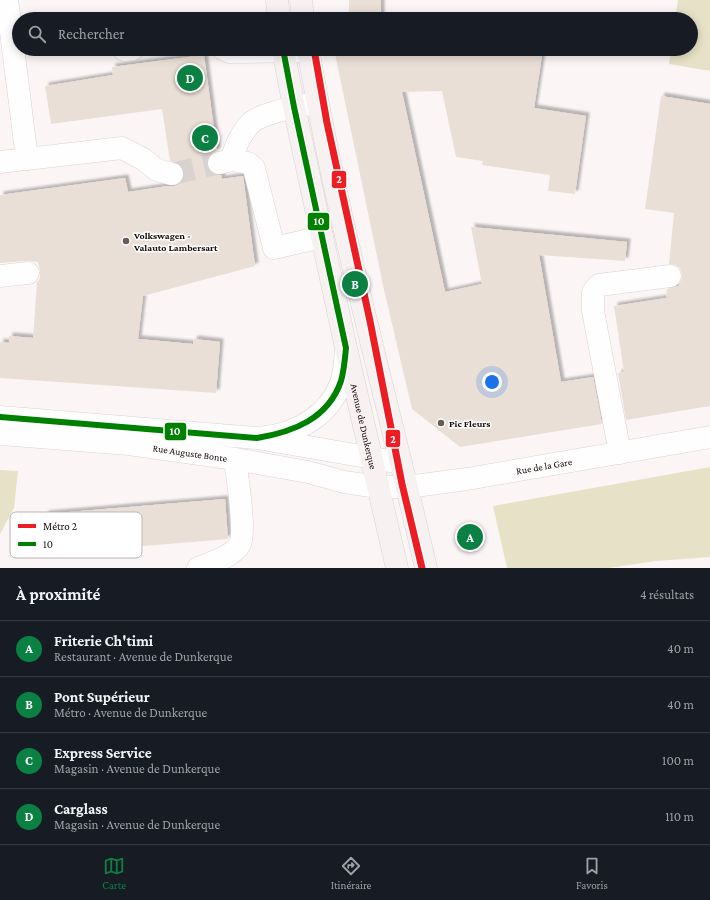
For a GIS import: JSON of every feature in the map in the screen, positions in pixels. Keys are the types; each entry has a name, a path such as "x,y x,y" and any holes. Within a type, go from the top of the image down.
{"main road":[{"path":"277,0 278,12"},
{"path":"301,0 302,12"},
{"name":"Avenue de Dunkerque","path":"284,56 346,348 397,568"},
{"path":"309,56 317,102 355,274 426,568"}],"street":[{"path":"7,0 12,40"},
{"path":"14,56 27,159"},
{"path":"317,102 294,107 259,118 251,123 226,162 248,163 254,168 274,248 322,237"},
{"path":"0,162 122,148 142,159 157,170 172,174"},
{"path":"0,276 28,273"},
{"path":"620,452 593,311 593,292 599,285 670,276"},
{"path":"257,438 274,436 297,429 317,416 328,406 341,383 346,348"},
{"name":"Rue Auguste Bonte","path":"0,416 257,438 400,463"},
{"name":"Rue Auguste Bonte","path":"0,434 129,444 235,459 308,472 344,482 378,488"},
{"name":"Rue de la Gare","path":"378,488 407,487 467,479 710,437"},
{"path":"198,568 224,558 239,545 242,536 235,459"}],"shaded area":[{"path":"678,0 710,0 710,71 669,64 670,56 698,56 698,12 676,12"},
{"path":"710,467 710,557 656,561 608,568 507,568 493,506"},
{"path":"0,470 18,471 14,508 12,512 10,512 10,515 0,534"}],"building":[{"path":"349,0 381,0 381,12 349,12"},
{"path":"204,56 217,151 210,154 207,160 207,166 210,172 215,175 221,175 222,179 243,176 255,266 143,296 138,339 193,344 194,339 220,342 216,393 0,378 0,342 9,343 9,336 33,338 37,282 40,278 40,272 38,262 27,261 0,263 0,195 125,178 128,192 175,186 181,183 184,177 184,170 181,165 170,161 162,109 51,124 45,86 113,75 112,67"},
{"path":"335,56 542,56 534,108 586,116 575,194 548,191 550,175 482,165 483,161 456,157 442,91 402,92 445,292 482,284 471,227 627,242 625,261 539,255 561,382 593,377 602,424 460,447 412,409 384,290"},
{"path":"661,96 710,104 710,406 626,420 618,373 624,372 614,306 666,298 667,289 678,286 682,275 680,268 669,264 674,213 645,209"},
{"path":"225,499 228,539 142,546 142,512 69,512"}],"tunnel":[{"path":"172,174 219,163"}],"metro line":[{"name":"2","path":"315,56 327,123 370,321 402,484 422,568"}],"transit line":[{"name":"10","path":"0,417 257,438 283,432 308,422 327,405 335,394 341,381 346,348 284,56"}],"place":[{"name":"Carglass","path":"190,78"},
{"name":"Express Service","path":"205,138"},
{"name":"Volkswagen - Valauto Lambersart","path":"126,241"},
{"name":"Pont Supérieur","path":"355,284"},
{"name":"Pic Fleurs","path":"441,423"},
{"name":"Friterie Ch'timi","path":"470,537"}]}
